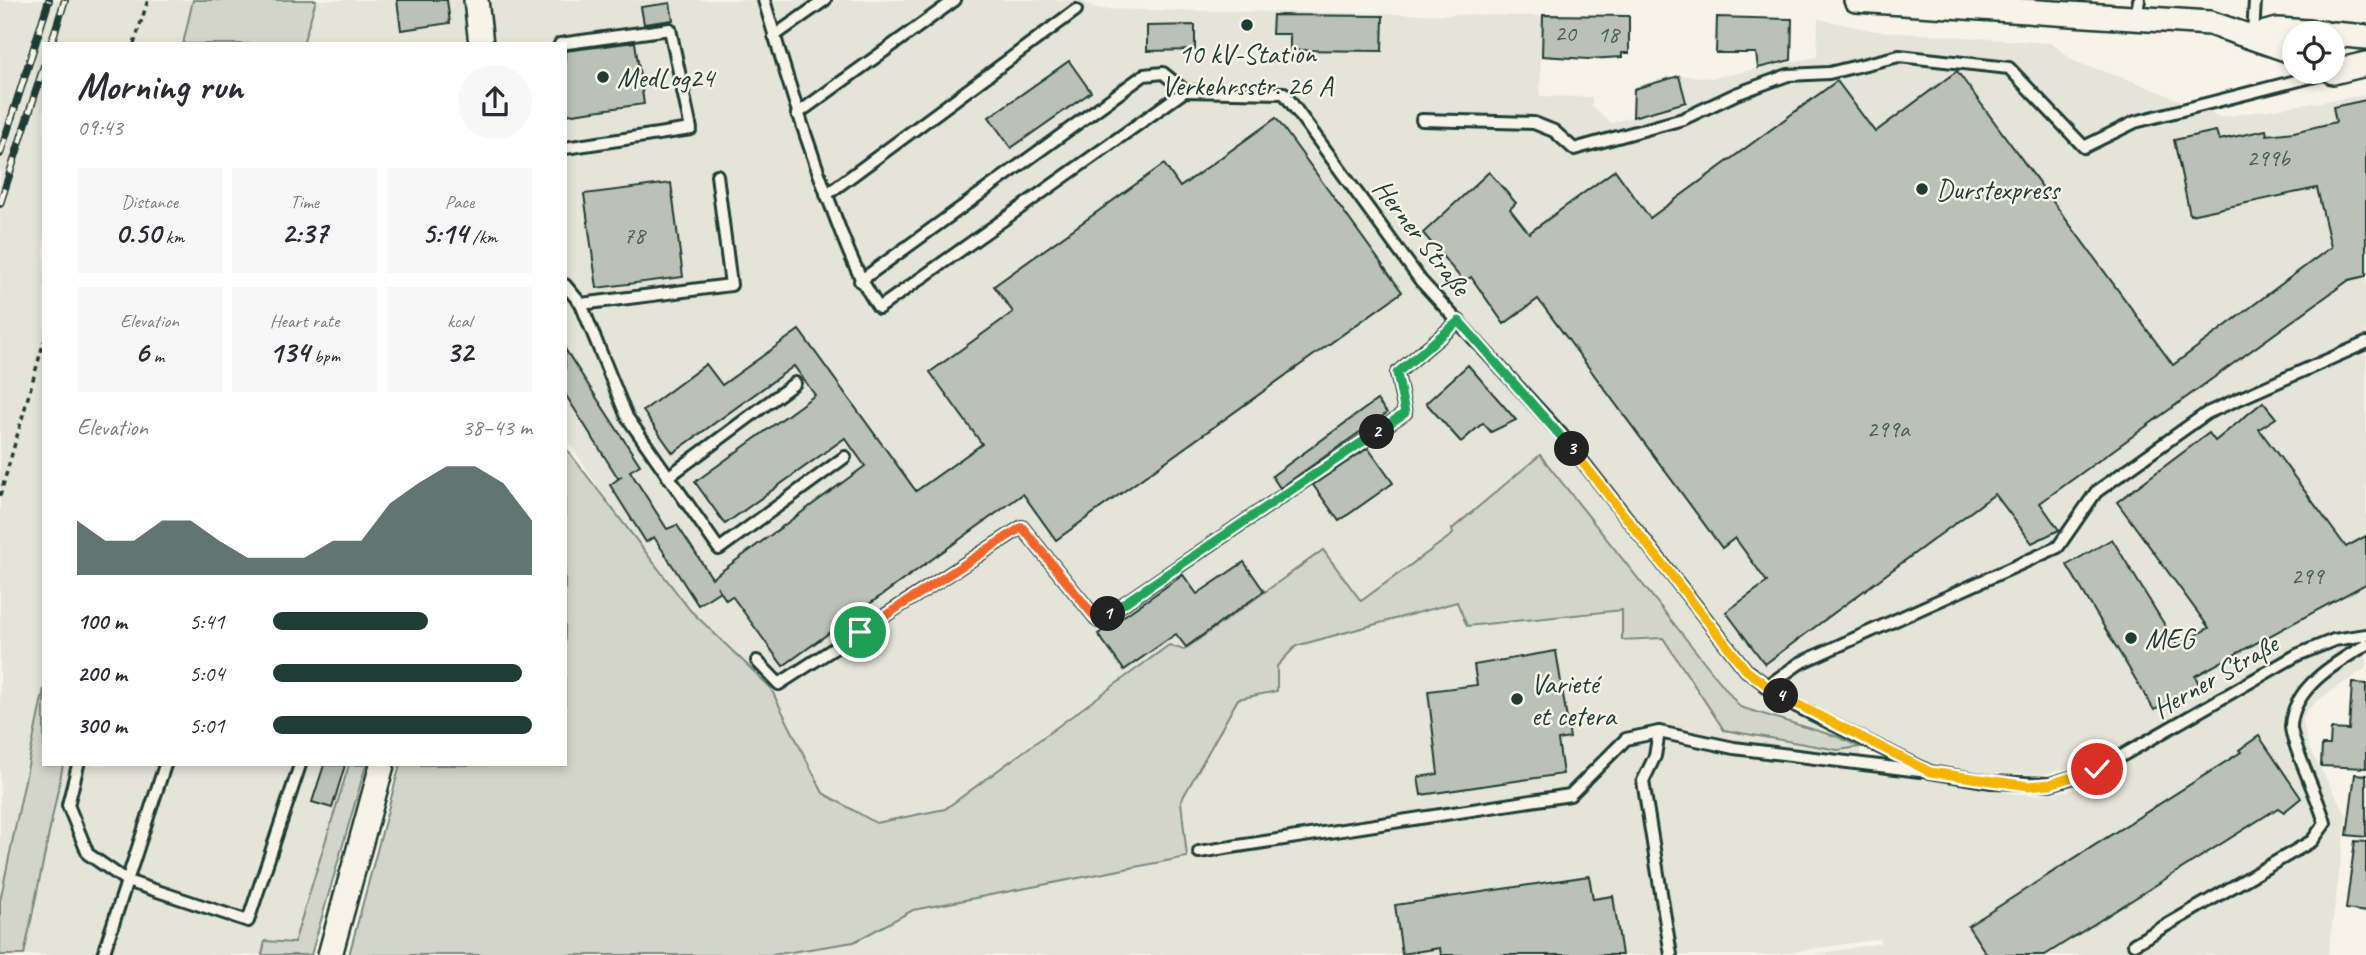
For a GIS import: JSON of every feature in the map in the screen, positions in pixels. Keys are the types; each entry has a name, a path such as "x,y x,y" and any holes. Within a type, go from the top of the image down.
{"street":[{"path":"476,0 481,42"},
{"path":"1856,0 2138,9 2210,23 2282,47"},
{"path":"2253,36 2282,30"},
{"path":"2345,35 2366,37"},
{"path":"2345,69 2366,64"},
{"path":"330,955 382,766"}],"lane":[{"path":"764,0 797,114 826,195 860,281 879,308 1185,91 1163,73 1144,75 860,281"},
{"path":"774,36 825,0"},
{"path":"797,114 954,0"},
{"path":"2253,36 2255,0"},
{"path":"826,195 1076,10"},
{"path":"567,43 670,29 691,130 567,148"},
{"path":"1422,120 1534,123 1554,131 1574,149 1684,119 1736,94 1788,75 1829,73 1899,56 2009,68 2084,147 2148,118 2283,84"},
{"name":"Herner Straße","path":"1185,91 1284,93 1421,281 1561,435 1746,670 1792,704 1930,772 2029,786 2074,778 2097,769 2297,655 2334,640 2366,635"},
{"path":"582,304 731,285 717,175"},
{"path":"567,287 582,304 627,417 719,549 845,457"},
{"path":"757,661 779,684 1022,527 1098,621 1405,413 1397,373 1459,321"},
{"path":"1766,687 1800,663 2058,547 2096,492 2207,414 2366,344"},
{"path":"668,477 795,383"},
{"path":"2134,944 2312,841 2325,823 2291,727 2294,711 2313,683 2341,660 2366,645"},
{"path":"1199,852 1570,795 1626,740 1660,732 1734,748 1930,772"},
{"path":"1660,732 1655,756 1643,781 1671,955"},
{"path":"78,766 68,805 88,854 127,881 248,921 300,766"},
{"path":"103,955 165,766"}],"path":[{"path":"135,42 148,0"},
{"path":"0,496 42,348"}],"shaded area":[{"path":"0,0 192,0 183,42 42,42 42,698 0,901"},
{"path":"193,0 316,0 304,42 183,42"},
{"path":"316,0 1082,0 1094,9 1542,16 1540,96 1592,97 1592,106 1611,123 1632,117 1633,87 1679,75 1712,78 1817,57 1818,19 1876,31 2051,43 2075,62 2136,82 2220,117 2366,95 2366,668 2318,700 2307,710 2303,721 2308,746 2347,816 2328,955 1812,955 1880,943 1880,939 1771,955 772,955 854,942 913,910 1181,801 1238,699 1277,691 1277,666 1296,646 1458,601 1467,626 1622,610 1663,638 1724,730 1838,750 1838,737 1740,707 1540,455 1454,534 1361,601 1323,550 1184,650 1169,645 945,809 876,824 823,793 770,687 690,610 620,520 567,439 567,42 304,42","holes":["1860,748 1973,773 2045,774 2083,765 2093,781 2073,790 2036,795 2010,793 1861,769"]},
{"path":"567,450 690,610 770,687 823,793 876,823 945,809 1169,645 1184,650 1323,550 1361,601 1453,534 1452,529 1540,455 1740,707 1838,737 1860,747 1838,750 1724,730 1663,638 1622,640 1622,610 1467,626 1457,602 1296,646 1277,666 1277,691 1238,699 1181,801 1187,857 913,910 854,942 772,955 349,955 400,766 567,766"},
{"path":"42,698 42,766 63,766 24,955 0,955 0,901"},
{"path":"63,766 349,766 293,943 265,941 262,955 24,955"},
{"path":"349,766 366,766 311,955 262,955 265,941 294,943"}],"building":[{"path":"397,0 447,0 450,23 401,30"},
{"path":"670,3 673,20 644,24 641,7"},
{"path":"1273,15 1383,16 1382,51 1290,50 1290,34 1272,34"},
{"path":"1543,15 1629,16 1629,53 1622,53 1622,57 1588,59 1542,56"},
{"path":"1717,17 1792,19 1791,60 1758,68 1756,53 1716,53"},
{"path":"1195,25 1195,50 1147,51 1147,26"},
{"name":"MedLog24","path":"635,42 644,104 567,115 567,51"},
{"path":"1069,61 1091,92 1011,148 989,117"},
{"path":"1957,71 2173,365 2331,247 2317,188 2190,215 2174,140 2216,131 2219,140 2266,130 2267,135 2294,132 2336,122 2333,107 2366,100 2366,276 2349,280 2040,503 2059,530 2032,543 1995,494 1765,664 1726,612 1767,582 1735,538 1722,548 1538,299 1504,324 1471,277 1464,282 1423,233 1489,172 1516,203 1510,209 1529,233 1615,170 1650,218 1837,81 1875,132"},
{"path":"1679,76 1686,102 1633,117 1634,89"},
{"path":"1276,118 1402,292 1056,540 1023,494 783,666 732,596 726,600 717,586 720,591 698,605 654,537 646,542 610,485 622,476 618,478 567,397 567,352 640,465 630,471 667,529 677,525 712,578 865,466 845,438 725,524 695,482 815,395 794,366 673,453 643,411 706,364 722,385 799,330 916,491 982,444 930,372 1013,312 994,286 1164,164 1180,187"},
{"path":"671,183 683,277 597,288 584,194"},
{"path":"1468,365 1516,420 1491,432 1483,423 1461,442 1426,403"},
{"path":"1377,400 1387,413 1280,488 1272,476"},
{"path":"2263,402 2276,418 2259,429 2346,547 2366,536 2366,584 2195,676 2199,684 2154,710 2067,565 2112,539 2177,645 2209,628 2117,502 2209,433 2215,441"},
{"path":"1368,448 1393,483 1339,521 1313,485"},
{"path":"1244,562 1264,591 1186,647 1176,634 1124,670 1098,634 1183,575 1197,594"},
{"path":"1556,651 1570,738 1558,740 1563,774 1421,795 1418,777 1438,774 1428,691 1477,685 1474,665"},
{"path":"2352,683 2366,684 2366,768 2321,766 2322,745 2330,745 2331,729 2349,730"},
{"path":"2259,736 2301,798 2284,812 2278,808 2045,955 1987,955 1968,926 2241,752 2239,750"},
{"path":"324,766 345,766 332,808 312,802"},
{"path":"2355,774 2366,775 2366,837 2347,835"},
{"path":"2355,841 2366,842 2366,912 2346,909"},
{"path":"1589,876 1593,899 1613,896 1622,955 1441,955 1440,948 1402,954 1395,905"}],"railway":[{"path":"0,154 49,0"},
{"path":"52,42 65,0"},
{"path":"0,204 42,72"}],"place":[{"name":"10 kV-Station Verkehrsstr. 26 A","path":"1247,25"},
{"name":"MedLog24","path":"603,77"},
{"name":"Durstexpress","path":"1922,189"},
{"name":"MEG","path":"2131,638"},
{"name":"Varieté et cetera","path":"1517,699"}],"route":[{"path":"860,632 1022,527 1098,621 1405,413 1397,373 1459,321 1561,435 1746,670 1766,687 1792,704 1930,772 2029,786 2050,784 2097,769"}]}
